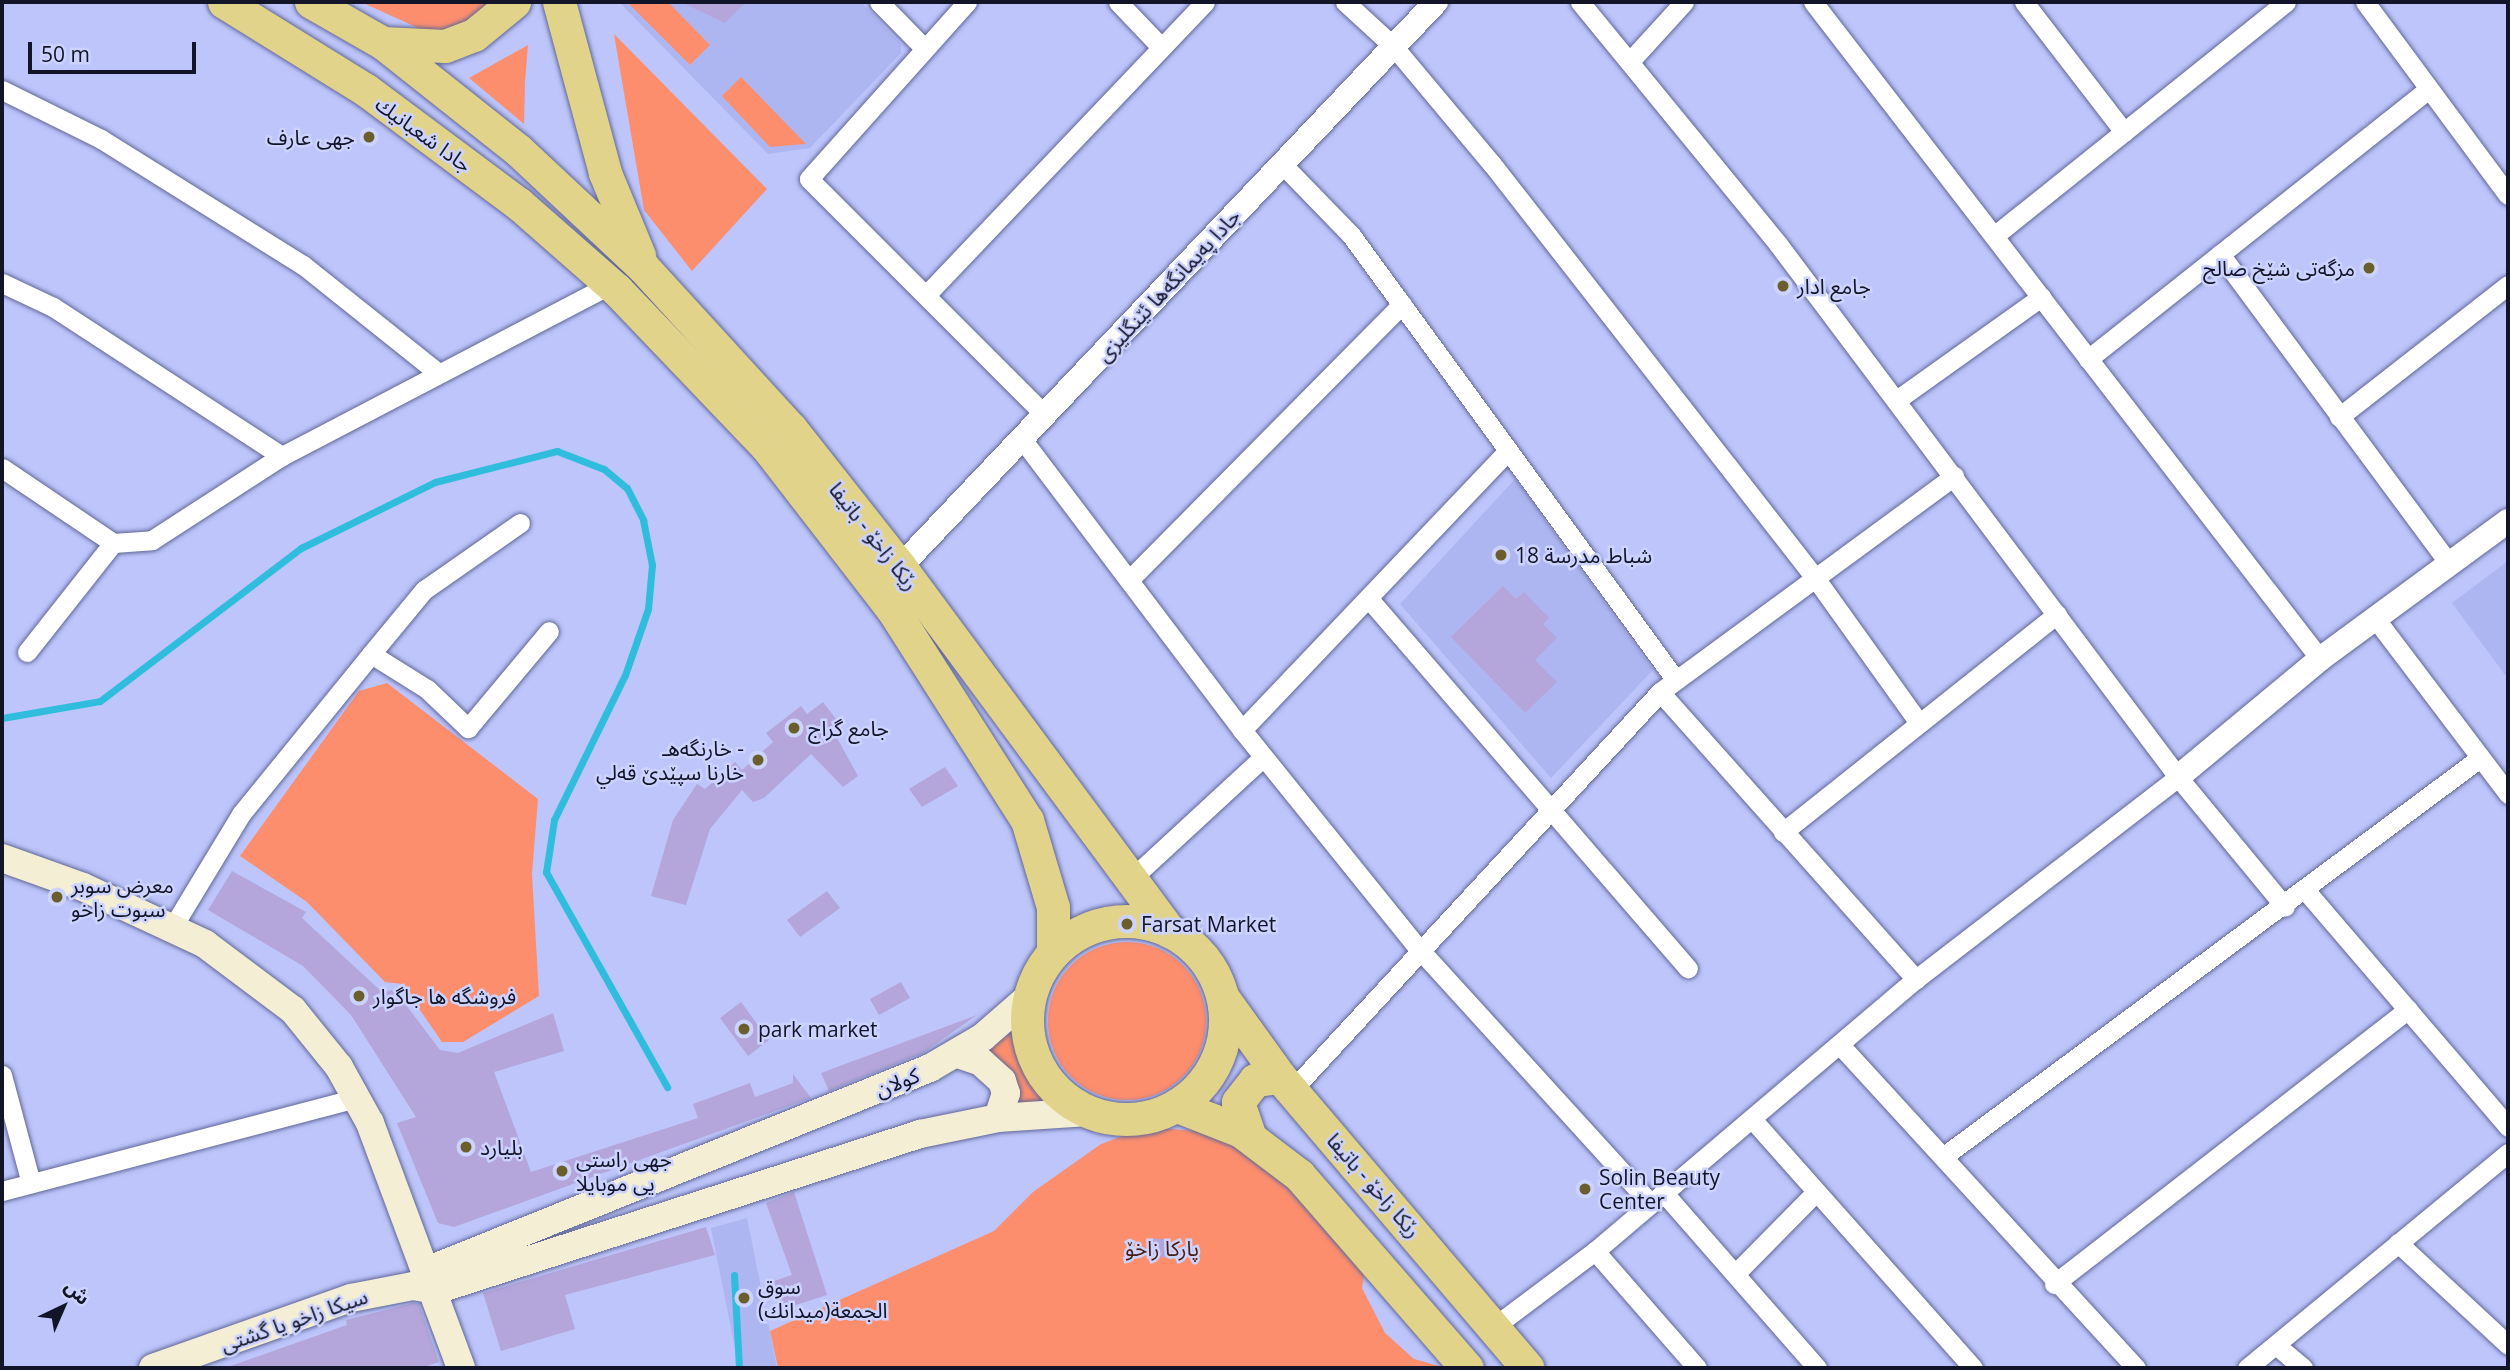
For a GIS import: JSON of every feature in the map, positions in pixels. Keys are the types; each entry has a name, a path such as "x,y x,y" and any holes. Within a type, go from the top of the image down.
{"highway":[{"name":"جادا شعبانيك","path":"224,2 366,90 519,204 611,284"},
{"path":"311,2 380,42 445,46 474,35 514,2"},
{"path":"559,2 606,173 643,267"},
{"name":"رێکا زاخۆ - باتیفا","path":"380,42 543,171 643,267 790,429 900,567 1169,931"},
{"name":"رێکا زاخۆ - باتیفا","path":"611,284 767,447 892,610 1027,820 1051,896 1054,952"},
{"path":"1108,923 1146,923 1169,931 1212,971 1223,998 1225,1029 1218,1059 1201,1086 1177,1106 1118,1119 1088,1112 1045,1077 1027,1024 1030,996 1054,952 1073,936 1108,923"},
{"name":"رێکا زاخۆ - باتیفا","path":"1223,998 1286,1084 1495,1326 1528,1368"},
{"path":"1250,1137 1238,1102 1255,1080 1286,1084"},
{"path":"1177,1106 1250,1137 1299,1175 1467,1368"}],"main road":[{"path":"2,858 173,928 237,963 284,1002 317,1037 357,1098 433,1280 461,1368"},
{"name":"كولان","path":"665,1174 749,1143 958,1054 1030,996"},
{"path":"958,1054 1002,1081 1006,1093 998,1118"},
{"path":"433,1280 920,1134 998,1118 1088,1112"},
{"name":"سیکا زاخو یا گشتى","path":"153,1368 205,1360 351,1298 433,1280 665,1174"}],"street":[{"path":"879,2 924,48"},
{"path":"968,2 809,179 927,294 1045,415"},
{"path":"1118,2 1161,47"},
{"path":"927,294 1205,2"},
{"path":"1345,2 1394,47 1816,579 1919,723"},
{"name":"جادا په‌يمانگه‌ها ئێنگليزى","path":"900,567 1436,2"},
{"path":"1580,2 1632,59 1898,399 2178,777 2284,907"},
{"path":"1632,59 1684,2"},
{"path":"1813,2 2319,659"},
{"path":"2024,2 2124,132"},
{"path":"1994,236 2286,2"},
{"path":"2365,2 2508,195"},
{"path":"2088,359 2429,89"},
{"path":"2,90 101,139 303,265 436,371"},
{"path":"1282,164 1351,235 1402,304 1667,685 1783,831 1916,979"},
{"path":"2220,254 2448,562"},
{"path":"2,283 53,307 282,456"},
{"path":"2,468 113,543 152,540 282,456 436,371 611,284"},
{"path":"2339,416 2508,285"},
{"path":"1898,399 2041,297"},
{"path":"1129,580 1402,304"},
{"path":"1022,439 1263,757 1419,948 1656,1197 1735,1274 1812,1362 1790,1368"},
{"path":"1242,730 1507,452"},
{"path":"1286,1084 1419,948 1667,685 1954,476"},
{"path":"1495,1326 1595,1251 1916,979 2178,777 2319,659 2448,562 2508,521"},
{"path":"173,928 241,814 424,590 520,523"},
{"path":"27,652 113,543"},
{"path":"1369,599 1552,804 1688,968"},
{"path":"1783,831 2056,614"},
{"path":"2375,618 2508,794"},
{"path":"371,654 427,689 468,728 549,631"},
{"path":"1131,879 1263,757"},
{"path":"1944,1156 2306,891 2480,758"},
{"path":"2306,891 2508,1127"},
{"path":"2054,1284 2408,1009"},
{"path":"1840,1045 1944,1156 2054,1284 2136,1368"},
{"path":"2,1075 31,1183"},
{"path":"2,1191 357,1098"},
{"path":"1752,1119 1973,1368"},
{"path":"2247,1368 2508,1153"},
{"path":"1735,1274 1816,1192"},
{"path":"2398,1243 2508,1345"},
{"path":"1595,1251 1697,1368"},
{"path":"2277,1346 2303,1368"}],"shaded area":[{"path":"619,2 861,2 901,44 901,53 810,148 768,154"},
{"path":"1515,479 1653,670 1551,778 1400,604"},
{"path":"2508,561 2508,679 2452,603"},
{"name":"سوق الجمعة(ميدانك)","path":"747,1218 777,1368 739,1368 711,1228"}],"green space":[{"path":"361,2 507,2 473,28 429,33"},
{"path":"627,2 668,2 710,45 690,65"},
{"path":"614,34 767,189 692,271 644,210"},
{"path":"528,45 525,82 524,124 469,78"},
{"path":"741,77 806,144 770,147 722,96"},
{"path":"387,683 538,799 532,874 539,996 463,1042 442,1042 402,984 385,982 307,902 240,856 359,691"},
{"path":"1127,942 1157,948 1183,965 1200,991 1206,1021 1200,1051 1183,1077 1157,1094 1127,1100 1097,1094 1071,1077 1054,1051 1048,1021 1054,991 1071,965 1097,948"},
{"path":"1017,1023 1020,1056 1038,1089 1058,1103 1009,1108 976,1052"},
{"name":"پارکا زاخۆ","path":"1147,1127 1208,1132 1266,1163 1365,1270 1362,1288 1385,1333 1414,1359 1446,1368 778,1368 770,1331 994,1231 1033,1192 1101,1144"}],"building":[{"path":"681,2 746,2 725,23"},
{"path":"1503,586 1516,599 1524,592 1549,618 1543,624 1557,638 1535,660 1557,682 1525,713 1451,637"},
{"path":"823,702 839,723 832,729 858,776 843,787 811,754 764,798 753,802 742,790 710,829 686,905 651,896 673,820 697,784 705,789 735,762 742,770 773,742 766,733 801,706 807,714"},
{"path":"945,767 958,786 922,807 909,789"},
{"path":"232,871 306,912 302,918 383,993 394,989 440,1050 458,1053 553,1013 564,1051 494,1072 531,1172 698,1118 693,1104 750,1083 755,1097 793,1083 793,1074 811,1098 454,1227 438,1223 397,1123 416,1117 351,1015 303,966 208,910"},
{"path":"827,891 840,908 800,937 787,920"},
{"path":"901,982 910,998 879,1015 870,999"},
{"name":"park market","path":"741,1002 769,1040 748,1056 720,1018"},
{"path":"977,1015 923,1053 829,1091 821,1073"},
{"path":"794,1192 827,1295 783,1309 774,1281 792,1275 766,1203"},
{"path":"706,1227 715,1255 565,1295 575,1329 501,1351 483,1293"},
{"path":"1150,1238 1169,1240 1167,1258 1149,1255"},
{"path":"413,1303 419,1304 439,1362 421,1368 225,1368 347,1325 346,1320"}],"waterway":[{"path":"2,718 100,701 301,548 435,482 557,451 604,469 627,488 643,520 652,565 648,609 625,675 554,820 546,872 667,1087"},
{"path":"734,1275 739,1368"}],"place":[{"name":"جهى عارف","path":"369,137"},
{"name":"مزگەتی شێخ صالح","path":"2369,268"},
{"name":"جامع ادار","path":"1783,286"},
{"name":"18 شباط مدرسة","path":"1501,555"},
{"name":"جامع گراج","path":"794,728"},
{"name":"خارنگه‌هـ - خارنا سپێدێ قه‌لي","path":"758,760"},
{"name":"معرض سوبر سبوت زاخو","path":"57,897"},
{"name":"Farsat Market","path":"1127,924"},
{"name":"فروشگه ها جاگوار","path":"359,996"},
{"name":"park market","path":"744,1029"},
{"name":"بليارد","path":"466,1147"},
{"name":"جهى راستى يى موبايلا","path":"562,1171"},
{"name":"Solin Beauty Center","path":"1585,1189"},
{"name":"سوق الجمعة(ميدانك)","path":"744,1298"}]}
